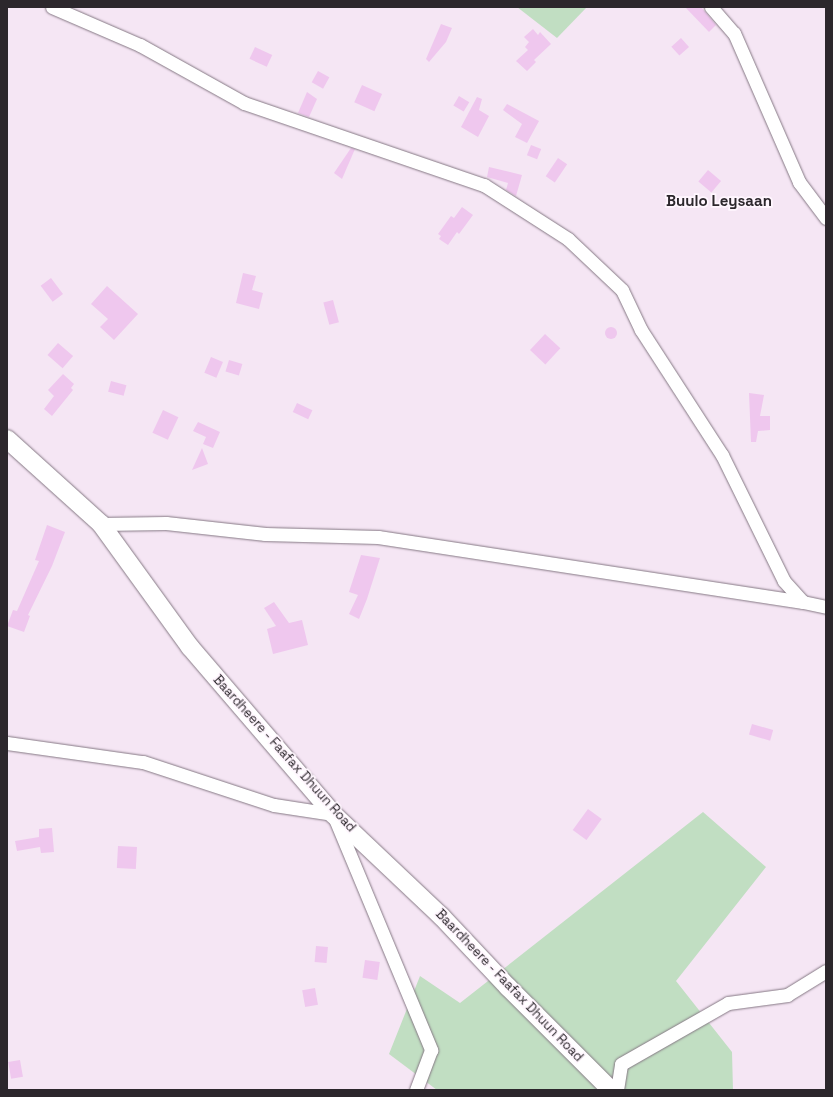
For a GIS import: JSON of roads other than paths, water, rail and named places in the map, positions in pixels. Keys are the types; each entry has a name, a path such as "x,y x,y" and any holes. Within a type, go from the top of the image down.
{"main road":[{"name":"Baardheere - Faafax Dhuun Road","path":"7,439 101,524 190,646 333,814 441,916 508,987 611,1090"}],"street":[{"path":"52,7 140,45 244,103 484,185 568,239 622,290 641,330 722,455 784,581 803,602"},
{"path":"711,7 734,33 799,182 826,218"},
{"path":"101,524 166,523 265,534 378,537 803,602 826,608"},
{"path":"7,743 143,762 274,805 333,814 431,1050 416,1090"},
{"path":"617,1090 621,1064 647,1048 728,1003 787,994 826,971"}],"district":[{"name":"Buulo Leysaan","path":"719,201"}]}
